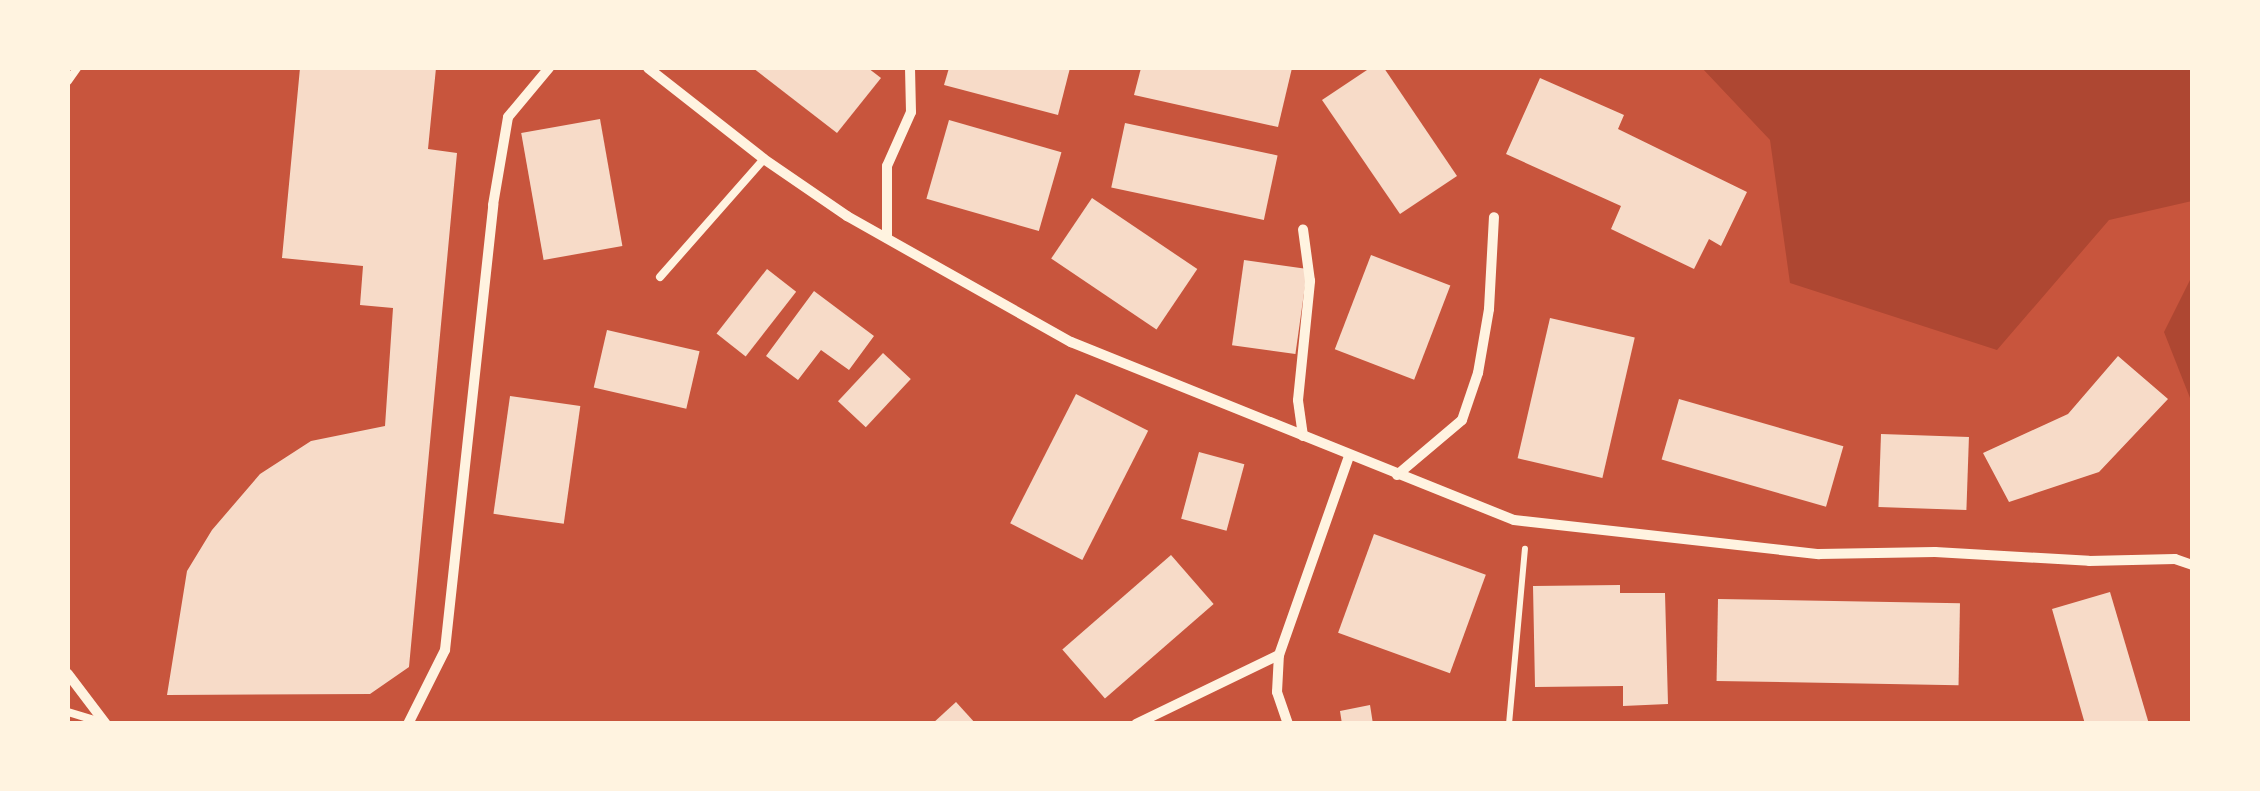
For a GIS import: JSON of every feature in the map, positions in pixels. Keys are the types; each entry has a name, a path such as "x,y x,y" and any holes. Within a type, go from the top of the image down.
{"street":[{"path":"408,724 445,650 493,205 508,118 549,68"},
{"path":"648,68 764,159 887,238 1071,342 1397,476 1527,522 1819,554 1935,552 2088,561 2174,559 2192,565"},
{"path":"887,238 887,166 910,112 910,68"},
{"path":"1397,476 1462,420 1478,373 1490,309 1494,217"},
{"path":"1302,436 1298,400 1310,281 1303,229"},
{"path":"1288,724 1277,692 1278,654 1349,456"},
{"path":"1136,724 1278,654"},
{"path":"68,674 106,723"}],"lane":[{"path":"68,80 77,68"},
{"path":"660,278 764,159"},
{"path":"68,712 106,723"}],"path":[{"path":"1509,724 1527,522"}],"shaded area":[{"path":"1702,68 2192,68 2192,201 2109,220 1997,350 1790,283 1770,140"},
{"path":"2192,276 2192,403 2164,332"}],"building":[{"path":"300,68 436,68 428,149 457,153 409,667 370,694 167,695 187,571 212,530 260,474 311,441 385,426 393,308 360,305 363,266 282,258"},
{"path":"753,68 868,68 881,78 837,133"},
{"path":"949,68 1070,68 1058,115 944,85"},
{"path":"1141,68 1292,68 1278,127 1134,95"},
{"path":"1370,68 1384,68 1457,176 1400,214 1322,100"},
{"path":"1540,78 1624,115 1618,129 1747,192 1721,246 1709,239 1694,269 1611,229 1621,206 1506,154"},
{"path":"600,119 622,246 544,260 521,133"},
{"path":"949,120 1061,152 1039,231 926,199"},
{"path":"1125,123 1278,155 1264,220 1111,188"},
{"path":"1092,198 1197,269 1156,330 1051,259"},
{"path":"1371,255 1450,285 1414,380 1335,349"},
{"path":"1244,260 1307,269 1295,354 1232,345"},
{"path":"767,269 796,292 746,356 717,334"},
{"path":"814,291 874,336 849,370 821,350 798,380 766,356"},
{"path":"1550,318 1635,338 1602,478 1518,458"},
{"path":"607,330 700,351 686,409 594,387"},
{"path":"883,353 911,379 866,427 838,401"},
{"path":"2118,356 2168,399 2099,472 2009,502 1983,453 2068,414"},
{"path":"1076,394 1148,431 1082,560 1010,523"},
{"path":"510,396 580,406 564,524 493,514"},
{"path":"1679,399 1843,446 1826,507 1662,460"},
{"path":"1881,434 1969,437 1966,510 1878,507"},
{"path":"1199,452 1244,464 1227,531 1181,519"},
{"path":"1374,534 1486,575 1450,673 1338,633"},
{"path":"1171,555 1214,604 1105,699 1062,649"},
{"path":"1620,585 1620,593 1665,593 1668,704 1623,706 1623,686 1535,687 1533,586"},
{"path":"2110,592 2149,724 2085,724 2052,609"},
{"path":"1718,599 1960,603 1959,685 1717,681"},
{"path":"956,702 976,724 932,724"},
{"path":"1370,705 1373,724 1342,724 1340,711"}]}
